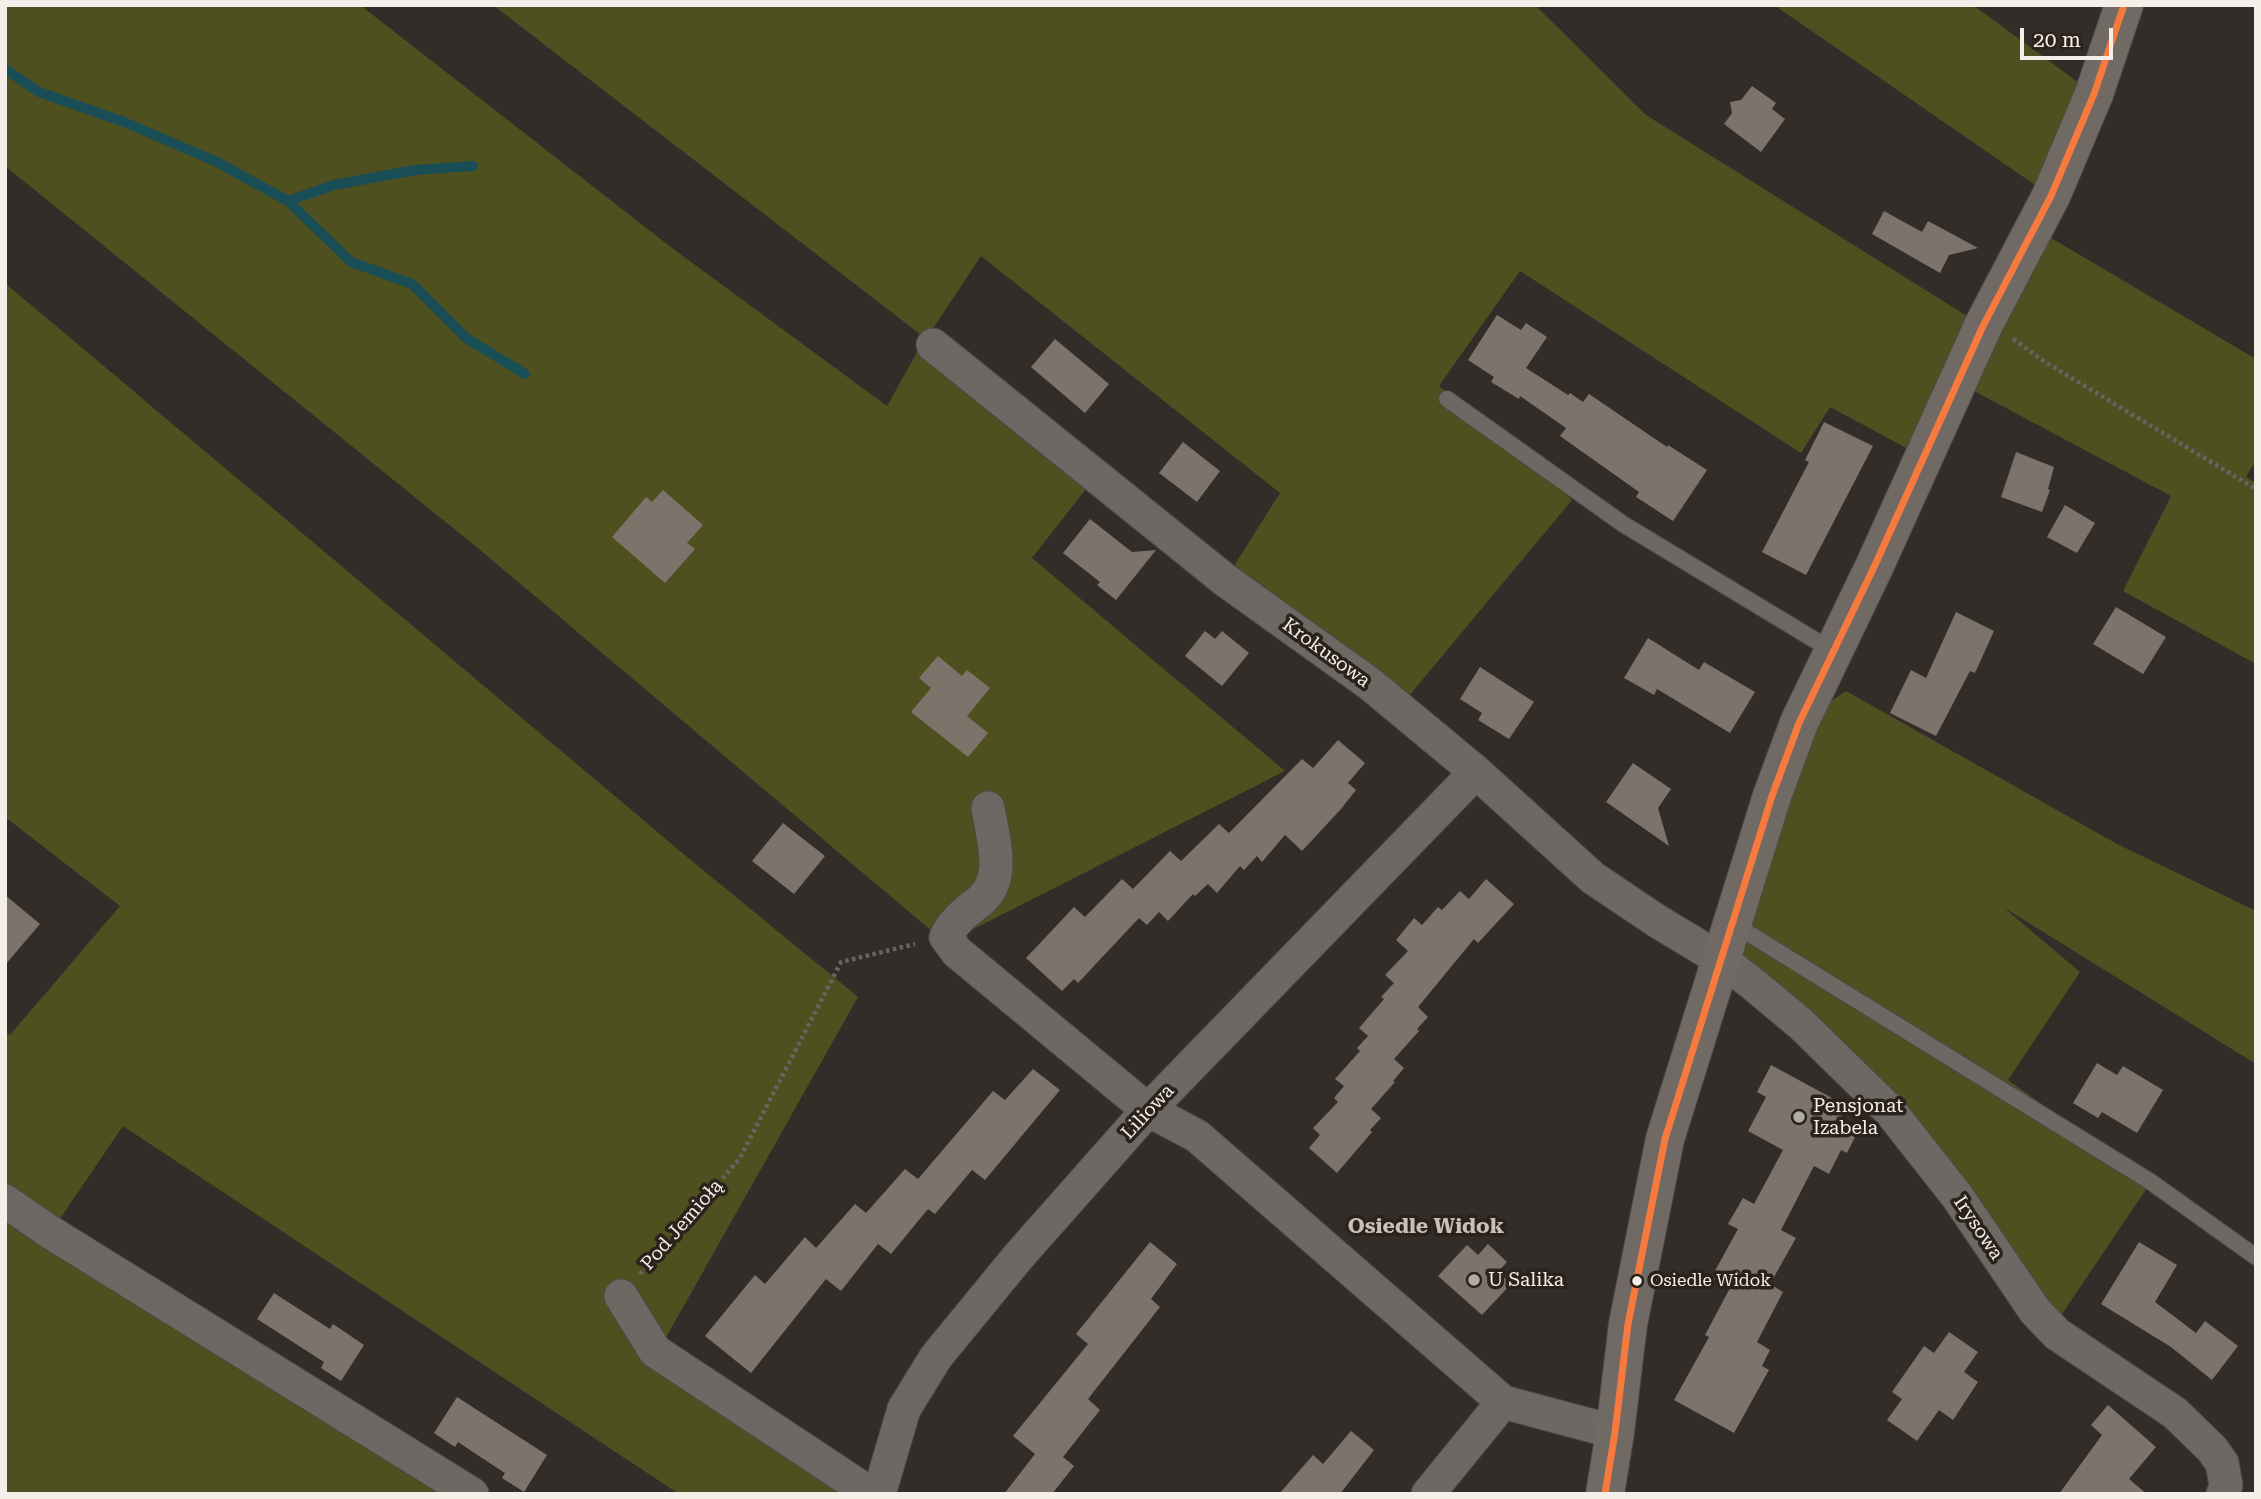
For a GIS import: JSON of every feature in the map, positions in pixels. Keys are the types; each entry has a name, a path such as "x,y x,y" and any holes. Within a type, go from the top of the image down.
{"street":[{"path":"1605,1494 1628,1324 1665,1139 1772,796 1799,723 1875,565 1986,322 2036,229 2074,145 2124,5"},
{"name":"Krokusowa","path":"933,345 1225,580 1370,684 1476,772 1593,878 1657,921 1725,943"},
{"name":"Liliowa","path":"879,1494 904,1409 936,1357 1018,1256 1148,1110 1476,772"},
{"path":"988,808 997,869 988,894 952,925 946,937 957,953 1148,1110 1197,1136 1503,1402 1615,1432"},
{"name":"Irysowa","path":"1725,943 1753,984 1801,1024 1890,1111 1957,1196 2035,1311 2057,1334 2175,1413 2212,1449 2222,1463 2226,1485 2223,1494"},
{"path":"5,1202 472,1494"},
{"path":"621,1296 655,1350 871,1494"},
{"path":"1428,1494 1503,1402"}],"lane":[{"path":"1447,398 1623,524 1833,651"},
{"path":"1725,943 1748,933 2151,1182 2256,1256"}],"path":[{"path":"1986,322 2045,362 2256,489"},
{"name":"Pod Jemiołą","path":"621,1296 740,1158 841,962 946,937"}],"shaded area":[{"path":"5,5 360,5 672,248 887,406 925,338 493,5 1535,5 1646,115 1983,326 2036,229 2256,359 2256,460 2246,477 2256,483 2256,664 2123,591 2171,496 1959,383 1925,458 1830,407 1801,453 1520,271 1439,386 1572,500 1399,708 1225,580 1280,493 981,256 926,339 1093,480 1032,558 1285,771 946,943 479,549 5,166"},
{"path":"1774,5 1973,5 2094,94 2051,196"},
{"path":"5,283 692,861 858,997 664,1341 879,1494 679,1494 123,1126 51,1232 472,1494 5,1494 5,1032 10,1035 120,906 5,817"},
{"path":"1846,691 2117,844 2256,911 2256,1064 2003,907 2080,972 2008,1080 2151,1182 2062,1314 2057,1334 1957,1196 1720,959 1799,723"}],"building":[{"path":"1752,86 1776,103 1772,109 1785,119 1761,152 1724,124 1732,113 1730,102 1741,100"},
{"path":"1884,211 1922,232 1928,221 1978,248 1949,255 1940,273 1872,234"},
{"path":"1497,315 1521,330 1526,323 1547,337 1526,368 1583,402 1589,394 1667,447 1668,445 1707,470 1673,521 1636,497 1639,492 1560,436 1566,428 1520,396 1519,399 1491,382 1494,377 1468,360"},
{"path":"1055,339 1109,384 1085,413 1031,367"},
{"path":"1824,422 1873,446 1806,575 1762,552 1809,462 1805,460"},
{"path":"1183,442 1220,471 1197,502 1159,473"},
{"path":"2016,452 2054,467 2042,512 2001,497"},
{"path":"663,490 703,525 687,543 695,549 665,583 612,537 646,497 652,502"},
{"path":"2065,505 2095,523 2077,553 2047,537"},
{"path":"1090,519 1132,552 1156,550 1116,600 1097,585 1100,582 1063,553"},
{"path":"2116,607 2166,637 2143,674 2093,644"},
{"path":"1956,612 1994,631 1975,673 1970,671 1936,736 1890,713 1911,670 1926,678"},
{"path":"1205,631 1215,639 1222,631 1249,653 1222,686 1185,656"},
{"path":"1648,638 1699,670 1704,662 1755,692 1730,733 1657,689 1654,695 1624,678"},
{"path":"938,656 962,676 967,670 990,688 967,716 988,733 968,757 911,712 931,688 919,678"},
{"path":"1480,667 1534,702 1509,739 1478,720 1482,713 1460,699"},
{"path":"1338,740 1365,763 1348,783 1356,790 1302,851 1285,835 1262,862 1257,856 1244,870 1240,866 1217,893 1208,884 1195,896 1193,894 1168,921 1159,912 1147,925 1139,918 1078,983 1074,979 1062,991 1026,958 1074,907 1085,917 1122,879 1133,889 1170,851 1181,861 1219,824 1229,833 1302,759 1313,768"},
{"path":"1633,763 1671,789 1658,808 1669,846 1606,802"},
{"path":"783,823 825,856 794,894 752,861"},
{"path":"1486,879 1514,904 1478,943 1474,939 1418,1007 1428,1017 1394,1059 1404,1068 1371,1109 1381,1118 1337,1173 1309,1148 1320,1135 1313,1128 1338,1102 1334,1098 1344,1086 1335,1079 1360,1051 1357,1048 1368,1036 1359,1028 1394,983 1385,975 1408,951 1396,940 1414,918 1422,925 1438,907 1442,910 1460,891 1469,899"},
{"path":"5,895 40,924 5,965"},
{"path":"2097,1063 2117,1075 2123,1066 2163,1090 2137,1133 2102,1112 2098,1118 2073,1103"},
{"path":"1771,1065 1832,1098 1829,1102 1857,1133 1847,1153 1841,1150 1829,1174 1814,1166 1781,1230 1796,1238 1770,1284 1783,1292 1757,1342 1770,1350 1762,1366 1769,1370 1734,1433 1674,1400 1709,1337 1705,1335 1730,1288 1711,1278 1738,1229 1728,1224 1743,1198 1754,1204 1783,1150 1748,1131 1766,1097 1757,1092"},
{"path":"1033,1069 1060,1090 985,1180 972,1170 935,1214 928,1209 891,1254 878,1244 841,1291 826,1279 751,1373 705,1336 755,1275 765,1284 805,1237 816,1248 855,1204 866,1213 905,1169 918,1179 993,1091 1005,1100"},
{"path":"1150,1242 1177,1264 1151,1299 1160,1307 1088,1399 1100,1410 1063,1457 1074,1466 1052,1494 1004,1494 1035,1454 1013,1436 1088,1344 1076,1334"},
{"path":"2139,1242 2177,1265 2155,1302 2196,1333 2205,1321 2238,1346 2212,1380 2171,1347 2101,1304"},
{"name":"U Salika","path":"1488,1244 1507,1262 1498,1272 1511,1284 1482,1315 1438,1276 1467,1245 1478,1255"},
{"path":"274,1293 330,1329 333,1324 364,1345 341,1381 321,1368 324,1362 257,1319"},
{"path":"1949,1332 1978,1352 1964,1372 1978,1382 1953,1420 1939,1410 1917,1441 1887,1420 1902,1399 1892,1392 1924,1346 1934,1353"},
{"path":"457,1397 547,1455 524,1492 502,1478 505,1473 458,1442 455,1447 434,1433"},
{"path":"2108,1405 2156,1447 2129,1479 2147,1494 2059,1494 2102,1435 2091,1425"},
{"path":"1351,1431 1374,1450 1340,1494 1279,1494 1313,1455 1323,1464"}],"waterway":[{"path":"5,69 39,92 124,122 217,162 288,201 351,262 412,284 466,338 525,374"},
{"path":"288,201 334,185 415,170 473,166"}],"transit line":[{"path":"1605,1494 1628,1324 1665,1139 1772,796 1799,723 1875,565 1983,326 2051,196 2094,94 2124,5"}],"place":[{"name":"Pensjonat Izabela","path":"1799,1117"},
{"name":"U Salika","path":"1474,1280"},
{"name":"Osiedle Widok","path":"1637,1281"}],"district":[{"name":"Osiedle Widok","path":"1426,1227"}]}
